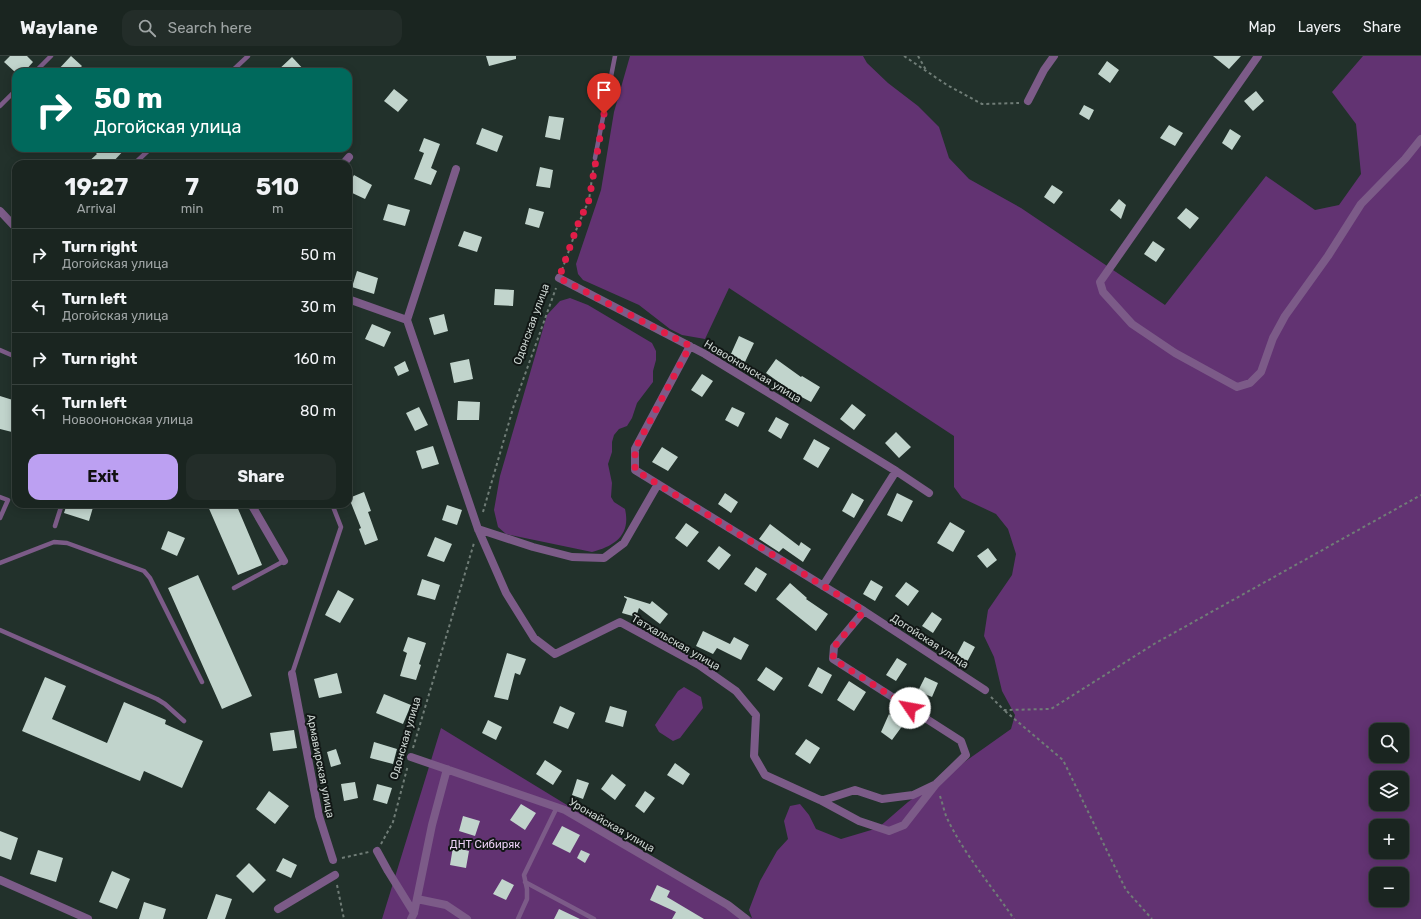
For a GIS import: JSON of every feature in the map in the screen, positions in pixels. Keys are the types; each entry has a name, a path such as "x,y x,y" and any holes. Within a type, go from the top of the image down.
{"street":[{"path":"1028,101 1044,70 1054,56"},
{"path":"1258,56 1100,282 1103,292 1132,324 1175,353 1237,387 1250,382 1261,372 1273,338 1285,316 1328,256 1361,204 1405,159 1421,139"},
{"path":"456,169 407,320 478,529 533,547 572,557 604,558 624,543 658,484"},
{"path":"0,211 12,224"},
{"name":"Новоононская улица","path":"559,278 712,358 896,471 929,493"},
{"path":"352,299 407,320"},
{"name":"Догойская улица","path":"690,346 635,449 635,470 864,611 985,690"},
{"path":"823,586 896,471"},
{"path":"253,508 284,561"},
{"name":"Татхальская улица","path":"478,529 506,593 534,638 555,654 620,622 699,665 736,691 756,715 754,756 765,775 820,800"},
{"path":"820,800 859,821 889,831 904,825 936,784 966,756 961,740 833,659 834,647 864,611"},
{"name":"Армавирская улица","path":"292,674 319,816 333,860"},
{"name":"Уронайская улица","path":"411,757 447,768 565,810 728,905 746,919"},
{"path":"412,916 417,899 432,825 447,768"},
{"path":"820,800 855,790 882,799 913,795 936,784"},
{"path":"377,851 412,916"},
{"path":"278,909 335,875"},
{"path":"0,880 88,919"},
{"path":"417,899 446,905 467,919"}],"lane":[{"path":"39,68 51,56"},
{"path":"235,68 248,56"},
{"path":"595,158 615,56"},
{"path":"0,106 12,94"},
{"path":"138,160 147,152"},
{"path":"0,350 12,355"},
{"path":"0,497 8,500 0,518"},
{"path":"55,526 61,508"},
{"path":"292,674 341,527 334,508"},
{"path":"0,563 54,542 61,542 144,571 150,578 202,682"},
{"path":"234,588 284,561"},
{"path":"0,630 157,699 184,721"},
{"path":"518,919 527,899 524,875 556,807"},
{"path":"525,882 594,919"}],"path":[{"path":"904,56 947,85 982,104 1022,103 1028,101"},
{"path":"918,56 927,72"},
{"name":"Одонская улица","path":"377,851 393,822 514,405 578,224 589,200 595,158"},
{"path":"1004,710 1051,709 1154,644 1421,495"},
{"path":"985,690 1004,710 1063,760 1126,890 1152,919"},
{"path":"936,784 946,815 962,846 996,891 1014,919"},
{"path":"333,860 377,851"},
{"path":"335,875 344,919"}],"green space":[{"name":"ДНТ Сибиряк","path":"630,56 863,56 867,63 888,83 918,106 939,127 949,158 969,179 1021,208 1165,305 1266,176 1315,210 1339,205 1361,174 1356,124 1332,92 1363,56 1421,56 1421,919 382,919 441,728 752,918 749,910 760,881 777,851 788,839 784,821 790,806 800,804 809,815 816,829 841,839 878,828 908,802 1011,729 1015,715 1002,691 994,657 984,636 988,610 1012,575 1016,554 1008,529 996,514 962,498 954,487 954,436 729,288 705,339 682,335 670,329 639,305 583,280 578,274 576,264 601,190 614,112"},
{"path":"570,298 588,305 652,343 656,351 653,382 637,403 632,418 627,426 619,429 614,435 612,452 608,464 612,483 611,497 614,502 625,509 626,526 619,538 614,543 592,552 506,534 498,527 494,510 500,476 547,315 560,301"},
{"path":"684,687 701,697 703,708 680,738 673,741 659,732 655,725 678,691"}],"building":[{"path":"10,56 27,56 33,62 28,68 12,68 12,69 4,62"},
{"path":"71,56 82,66 80,68 60,68"},
{"path":"486,56 516,56 516,59 489,66"},
{"path":"1213,56 1241,56 1229,69"},
{"path":"292,57 302,68 280,68"},
{"path":"1107,61 1119,70 1110,83 1098,74"},
{"path":"394,89 408,100 398,112 384,101"},
{"path":"1256,91 1264,101 1253,111 1244,101"},
{"path":"1084,105 1094,110 1089,120 1079,114"},
{"path":"549,116 564,118 560,140 545,137"},
{"path":"1169,125 1183,133 1175,146 1160,138"},
{"path":"482,128 503,136 497,152 476,144"},
{"path":"1230,129 1241,136 1232,150 1222,143"},
{"path":"424,138 440,144 431,168 437,171 431,185 414,179 424,153 419,151"},
{"path":"95,152 122,152 115,160 90,160 97,154"},
{"path":"540,167 553,170 550,188 536,186"},
{"path":"354,175 372,185 365,199 352,193 352,179"},
{"path":"1052,185 1063,192 1054,204 1044,197"},
{"path":"1119,199 1126,205 1121,219 1110,210"},
{"path":"388,204 410,210 405,226 383,220"},
{"path":"529,208 544,212 539,228 525,224"},
{"path":"1186,208 1199,218 1190,229 1177,218"},
{"path":"464,231 482,237 477,252 458,246"},
{"path":"1153,241 1165,249 1156,262 1144,254"},
{"path":"357,271 378,278 374,294 352,287"},
{"path":"495,289 514,290 513,306 494,305"},
{"path":"444,314 448,331 434,335 429,318"},
{"path":"372,324 391,332 384,347 365,339"},
{"path":"739,336 754,343 745,362 730,356"},
{"path":"469,359 473,379 454,383 450,363"},
{"path":"776,359 801,377 802,376 820,387 811,402 794,393 766,373"},
{"path":"405,361 409,371 398,376 394,367"},
{"path":"702,374 713,381 702,397 691,390"},
{"path":"0,396 12,400 12,432 0,429"},
{"path":"458,401 480,402 479,420 457,420"},
{"path":"852,404 866,415 854,430 840,419"},
{"path":"419,407 428,425 415,431 406,413"},
{"path":"732,407 745,413 738,427 725,420"},
{"path":"776,417 789,424 781,439 768,431"},
{"path":"896,432 911,447 899,458 885,443"},
{"path":"814,439 830,448 818,468 803,459"},
{"path":"433,446 439,464 422,469 416,451"},
{"path":"662,447 678,457 668,471 652,462"},
{"path":"364,492 371,511 368,512 378,540 365,545 359,529 361,528 352,506 352,497"},
{"path":"725,493 738,502 731,513 718,504"},
{"path":"852,493 864,500 854,518 842,511"},
{"path":"897,493 913,501 902,522 887,515"},
{"path":"447,505 462,510 457,525 442,520"},
{"path":"66,508 93,508 89,521 64,513"},
{"path":"209,508 238,508 262,565 238,575"},
{"path":"950,522 965,531 953,552 937,543"},
{"path":"686,523 699,532 687,547 675,538"},
{"path":"770,524 799,546 801,542 811,549 803,562 783,548 779,552 759,539"},
{"path":"168,531 185,538 177,556 161,549"},
{"path":"435,537 452,544 444,562 427,556"},
{"path":"719,546 731,555 719,570 707,561"},
{"path":"988,548 997,560 987,568 977,556"},
{"path":"756,567 767,574 756,592 744,584"},
{"path":"198,575 252,696 222,709 168,588"},
{"path":"422,579 440,585 435,600 417,595"},
{"path":"871,580 883,587 875,601 863,594"},
{"path":"906,582 919,591 908,606 895,596"},
{"path":"790,583 807,598 806,599 828,614 816,631 776,599"},
{"path":"338,590 354,599 340,623 325,615"},
{"path":"624,596 650,604 652,601 668,614 660,624 639,608 636,617 622,613 627,599"},
{"path":"932,612 942,619 933,633 922,626"},
{"path":"703,631 730,644 734,637 749,645 741,660 717,648 713,654 696,646"},
{"path":"408,637 426,643 419,664 421,665 416,680 400,676 407,653 403,651"},
{"path":"964,641 975,647 967,662 956,656"},
{"path":"507,653 526,659 520,675 515,673 508,700 494,697"},
{"path":"897,658 907,664 896,681 886,675"},
{"path":"766,667 783,678 774,691 757,680"},
{"path":"818,667 832,675 822,694 808,686"},
{"path":"337,673 342,693 319,698 314,679"},
{"path":"45,677 66,686 52,719 107,743 124,702 166,720 165,724 203,741 182,788 144,771 140,781 22,731"},
{"path":"925,677 938,683 932,697 918,691"},
{"path":"849,681 866,692 854,711 837,700"},
{"path":"384,694 411,705 403,724 376,713"},
{"path":"560,706 575,713 568,729 553,723"},
{"path":"610,706 627,711 623,727 605,722"},
{"path":"889,714 903,725 892,740 881,732"},
{"path":"488,720 502,727 496,740 482,733"},
{"path":"294,730 297,748 273,751 270,733"},
{"path":"806,739 820,748 810,764 795,754"},
{"path":"374,742 397,749 393,764 370,758"},
{"path":"336,749 341,764 331,767 327,752"},
{"path":"545,760 562,771 553,785 536,774"},
{"path":"675,763 690,774 683,785 667,775"},
{"path":"612,774 626,785 615,800 601,789"},
{"path":"577,779 589,783 583,799 572,795"},
{"path":"355,782 358,798 344,801 341,784"},
{"path":"377,784 392,788 387,804 373,800"},
{"path":"269,791 289,806 275,824 256,809"},
{"path":"645,791 655,798 644,813 635,806"},
{"path":"521,804 536,813 525,830 510,820"},
{"path":"463,816 480,821 475,836 459,831"},
{"path":"562,826 580,835 570,853 552,844"},
{"path":"0,831 18,838 11,860 0,856"},
{"path":"453,847 469,851 466,868 450,865"},
{"path":"38,850 63,858 56,882 30,874"},
{"path":"581,850 590,854 585,863 577,858"},
{"path":"283,858 297,865 291,878 276,871"},
{"path":"249,863 266,880 253,893 236,876"},
{"path":"112,871 130,879 117,909 99,902"},
{"path":"502,879 514,885 506,900 493,894"},
{"path":"657,885 670,891 667,897 704,919 672,919 676,912 650,900"},
{"path":"216,894 232,899 225,919 207,919"},
{"path":"144,902 166,909 163,919 139,919"},
{"path":"559,909 580,919 554,919"}],"route":[{"path":"604,114 595,158 589,200 578,224 559,278 690,346 635,449 635,470 864,611 834,647 833,659 910,708"}]}
